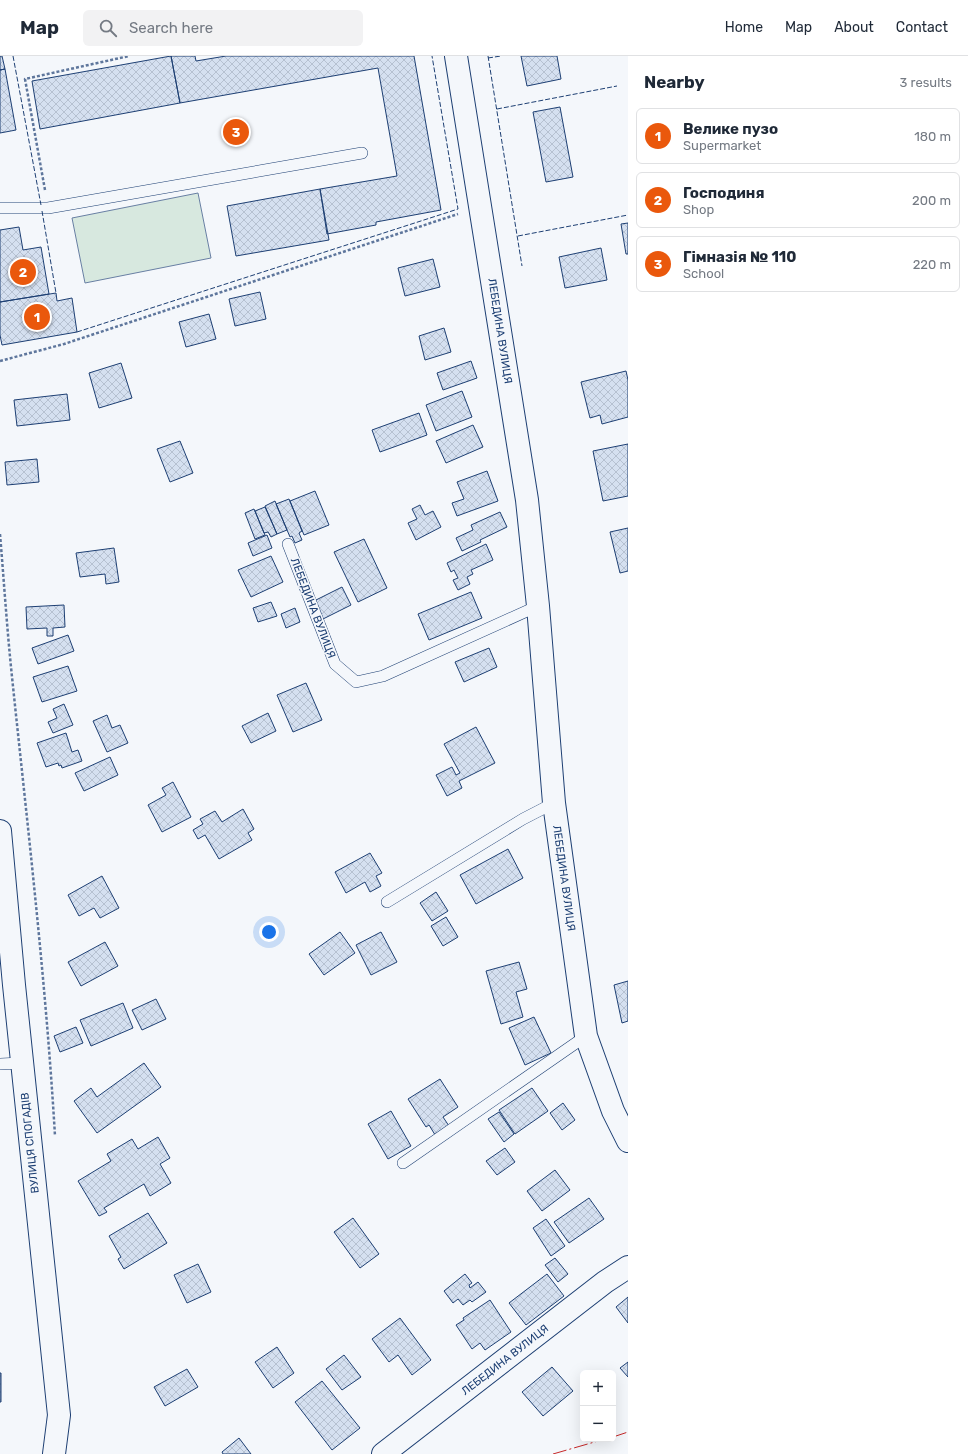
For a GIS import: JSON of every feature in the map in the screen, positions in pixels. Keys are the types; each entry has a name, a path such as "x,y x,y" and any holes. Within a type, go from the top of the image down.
{"street":[{"name":"ЛЕБЕДИНА ВУЛИЦЯ","path":"456,56 527,500 538,606 554,804 586,1036 613,1111 628,1141"},
{"name":"ВУЛИЦЯ СПОГАДІВ","path":"0,831 7,986 22,1063 59,1415 54,1454"},
{"name":"ЛЕБЕДИНА ВУЛИЦЯ","path":"383,1454 605,1282 628,1267"}],"lane":[{"path":"0,208 48,208 362,153"},
{"name":"ЛЕБЕДИНА ВУЛИЦЯ","path":"288,544 335,664 356,682 383,676 538,606"},
{"path":"387,902 523,819 554,804"},
{"path":"403,1163 586,1036"},
{"path":"0,1064 22,1063"}],"path":[{"path":"48,208 25,79 129,56"},
{"path":"0,361 72,342 480,206"},
{"path":"0,534 12,675 39,934 55,1138"}],"shaded area":[{"path":"198,193 211,258 85,283 72,218"}],"building":[{"path":"0,56 2,56 5,69 0,70"},
{"path":"171,56 195,56 196,61 226,56 414,56 441,210 376,222 376,225 327,234 320,189 397,176 378,68 180,103"},
{"path":"171,56 180,103 40,129 32,81"},
{"path":"521,56 557,56 561,79 527,86"},
{"path":"5,69 16,130 0,133 0,70"},
{"path":"560,107 573,177 546,182 533,112"},
{"path":"320,189 329,240 236,256 227,206"},
{"path":"628,223 628,254 626,254 621,224"},
{"path":"19,227 23,250 41,247 49,294 0,302 0,230"},
{"path":"601,248 607,280 565,288 559,257"},
{"path":"433,259 440,287 405,296 398,268"},
{"path":"260,292 266,319 235,326 229,299"},
{"path":"56,293 57,301 72,298 77,332 2,345 0,335 0,302"},
{"path":"209,314 216,339 186,347 179,322"},
{"path":"444,328 451,352 425,360 419,336"},
{"path":"471,361 477,378 443,390 437,373"},
{"path":"121,363 132,398 99,408 89,373"},
{"path":"626,371 628,380 628,417 602,424 600,415 590,418 581,382"},
{"path":"462,391 472,417 436,431 426,405"},
{"path":"67,394 70,420 17,426 14,400"},
{"path":"419,413 427,435 380,452 372,430"},
{"path":"473,425 483,447 446,463 436,441"},
{"path":"180,441 193,473 170,482 157,449"},
{"path":"628,444 628,496 603,501 593,451"},
{"path":"37,459 39,482 7,485 5,462"},
{"path":"487,471 498,501 457,516 452,503 464,499 457,482"},
{"path":"315,491 329,525 304,535 290,501"},
{"path":"289,499 302,531 299,533 302,540 295,543 292,536 290,537 276,504"},
{"path":"275,501 287,530 277,534 265,506"},
{"path":"420,505 425,515 433,511 441,527 416,540 408,523 417,519 412,509"},
{"path":"265,507 277,534 271,537 268,532 264,533 255,511"},
{"path":"254,509 265,535 255,539 245,513"},
{"path":"500,512 507,527 480,540 481,542 462,551 456,538 473,530 471,525"},
{"path":"628,528 628,571 620,573 610,532"},
{"path":"267,535 272,548 253,556 248,543"},
{"path":"364,539 387,588 358,602 334,552"},
{"path":"486,544 493,560 471,570 473,574 467,577 470,584 458,590 453,580 458,578 454,570 451,572 447,563"},
{"path":"114,548 119,582 106,584 105,574 80,577 76,553"},
{"path":"271,556 283,582 251,597 238,570"},
{"path":"342,587 351,605 323,619 314,601"},
{"path":"471,592 482,618 429,640 418,614"},
{"path":"271,602 277,616 258,622 253,608"},
{"path":"64,605 65,627 53,628 53,636 47,636 47,628 27,629 26,607"},
{"path":"295,608 300,622 286,628 281,614"},
{"path":"68,635 74,651 38,664 32,648"},
{"path":"489,648 497,667 464,682 455,662"},
{"path":"68,666 77,691 42,702 33,677"},
{"path":"306,683 322,720 293,732 277,695"},
{"path":"64,704 73,725 53,733 48,722 57,718 53,709"},
{"path":"268,713 276,731 251,743 242,726"},
{"path":"107,715 112,728 120,725 128,743 107,752 93,721"},
{"path":"476,727 495,763 459,781 462,788 447,796 436,775 452,767 456,775 460,773 444,744"},
{"path":"66,733 72,752 78,750 82,761 62,768 58,763 46,767 37,743"},
{"path":"110,757 118,775 84,791 75,773"},
{"path":"173,782 191,817 162,832 148,805 166,795 162,788"},
{"path":"243,809 254,829 248,833 252,840 219,859 205,835 198,839 193,830 203,824 200,819 215,811 222,822"},
{"path":"508,849 523,878 476,904 460,875"},
{"path":"370,853 382,873 376,876 381,886 370,892 365,882 346,893 335,872"},
{"path":"102,876 119,908 100,918 94,908 79,916 68,895"},
{"path":"436,892 448,911 432,921 420,903"},
{"path":"446,917 458,937 443,946 431,926"},
{"path":"340,932 355,953 324,975 309,954"},
{"path":"381,932 397,962 371,975 356,945"},
{"path":"105,942 118,966 81,986 68,962"},
{"path":"519,962 527,989 516,992 523,1017 501,1024 486,971"},
{"path":"628,981 628,1021 622,1023 614,985"},
{"path":"156,999 166,1019 142,1030 132,1010"},
{"path":"123,1003 133,1028 91,1046 80,1020"},
{"path":"534,1017 551,1053 525,1065 509,1028"},
{"path":"76,1027 83,1043 60,1052 54,1036"},
{"path":"144,1063 161,1087 97,1133 74,1101 91,1088 97,1097"},
{"path":"440,1079 458,1107 443,1117 451,1129 437,1138 429,1125 426,1127 408,1099"},
{"path":"532,1088 548,1111 515,1134 499,1110"},
{"path":"563,1103 575,1120 562,1130 550,1113"},
{"path":"391,1111 411,1146 388,1159 368,1124"},
{"path":"499,1112 514,1134 504,1142 488,1119"},
{"path":"158,1137 170,1158 160,1164 171,1183 150,1196 144,1184 104,1208 107,1212 99,1216 78,1181 111,1161 107,1154 132,1139 138,1149"},
{"path":"505,1148 515,1162 497,1175 486,1161"},
{"path":"555,1170 570,1190 542,1211 527,1191"},
{"path":"589,1198 604,1219 569,1243 554,1222"},
{"path":"148,1213 167,1243 124,1269 118,1259 121,1257 109,1236"},
{"path":"353,1218 379,1254 360,1268 334,1232"},
{"path":"546,1219 565,1246 551,1256 533,1228"},
{"path":"555,1258 568,1274 558,1282 545,1265"},
{"path":"198,1264 211,1292 187,1303 174,1275"},
{"path":"465,1274 472,1283 469,1285 470,1288 478,1282 486,1292 472,1302 470,1300 463,1305 458,1299 453,1303 444,1291"},
{"path":"547,1274 564,1296 526,1325 509,1303"},
{"path":"628,1297 628,1323 616,1307"},
{"path":"490,1300 511,1332 485,1350 480,1343 472,1349 456,1325 464,1320 463,1318"},
{"path":"400,1318 431,1360 412,1375 398,1355 389,1362 372,1339"},
{"path":"277,1347 294,1373 273,1388 255,1362"},
{"path":"344,1355 361,1377 342,1390 326,1369"},
{"path":"628,1362 628,1377 620,1368"},
{"path":"552,1367 573,1391 543,1416 522,1392"},
{"path":"187,1369 198,1387 165,1406 154,1387"},
{"path":"1,1373 1,1402 0,1402"},
{"path":"322,1381 360,1428 332,1450 295,1402"},
{"path":"239,1438 251,1454 223,1454 222,1452"}],"fence":[{"path":"13,56 41,205"},
{"path":"77,332 458,209 432,56"},
{"path":"488,56 522,266"},
{"path":"488,58 501,56"},
{"path":"497,109 617,86"},
{"path":"42,211 56,293"},
{"path":"518,236 628,215"}],"power":[{"path":"616,1436 628,1432"},
{"path":"553,1454 595,1442"}],"place":[{"name":"Гімназія № 110","path":"236,132"},
{"name":"Господиня","path":"23,272"},
{"name":"Велике пузо","path":"37,317"}]}
